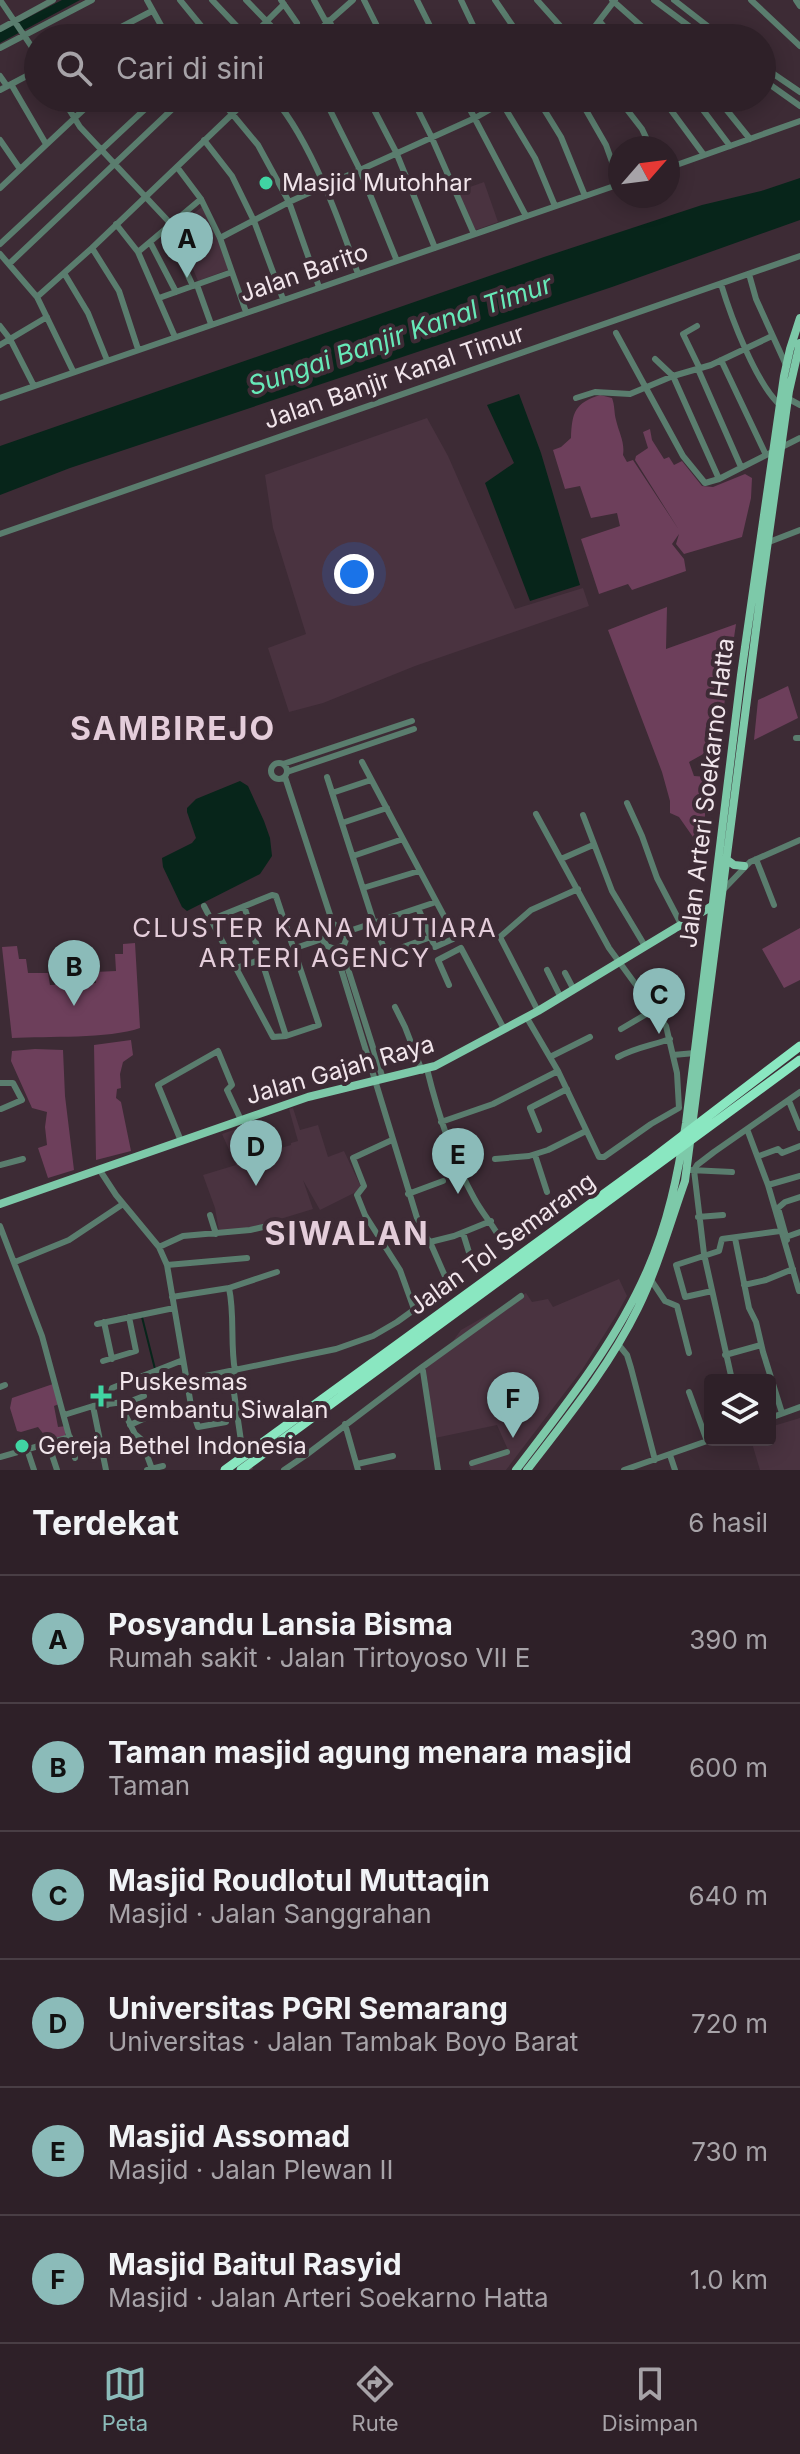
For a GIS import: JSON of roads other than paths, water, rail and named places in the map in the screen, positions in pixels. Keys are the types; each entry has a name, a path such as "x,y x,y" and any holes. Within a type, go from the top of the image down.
{"highway":[{"name":"Jalan Tol Semarang","path":"713,1119 800,1046"},
{"name":"Jalan Tol Semarang","path":"241,1470 713,1119 800,1060"},
{"name":"Jalan Tol Semarang","path":"225,1470 650,1166"}],"main road":[{"name":"Jalan Arteri Soekarno Hatta","path":"785,402 786,365 800,318"},
{"name":"Jalan Arteri Soekarno Hatta","path":"516,1470 597,1361 648,1269 675,1190 693,1071 743,661 774,451 800,343"},
{"name":"Jalan Arteri Soekarno Hatta","path":"527,1470 618,1344 651,1280 690,1170 721,893 769,542 774,451"},
{"path":"726,859 734,865 744,866"},
{"name":"Jalan Gajah Raya","path":"0,1204 312,1095 425,1070 527,1018 712,906"}],"street":[{"path":"0,0 24,33 0,48"},
{"path":"0,29 53,0"},
{"path":"43,24 92,0"},
{"path":"147,0 158,24"},
{"path":"180,0 200,24"},
{"path":"212,0 235,24"},
{"path":"246,0 269,24"},
{"path":"314,0 329,24"},
{"path":"324,24 353,0"},
{"path":"364,0 376,24"},
{"path":"417,0 429,24"},
{"path":"461,0 472,24"},
{"path":"495,0 511,24"},
{"path":"537,0 558,24"},
{"path":"600,22 613,0 639,24"},
{"path":"654,0 686,24"},
{"path":"674,0 705,24"},
{"path":"751,0 800,46"},
{"path":"796,0 800,6"},
{"path":"263,24 283,2 297,23"},
{"path":"127,24 152,11"},
{"path":"0,76 46,144"},
{"path":"776,76 800,92"},
{"path":"6,87 24,77"},
{"path":"780,92 787,83"},
{"path":"776,89 800,106"},
{"path":"69,112 169,226 211,324"},
{"path":"0,188 81,112"},
{"path":"0,244 142,112"},
{"path":"9,264 170,112"},
{"path":"284,112 324,186 358,274"},
{"path":"331,112 360,170 397,261"},
{"path":"375,112 396,152 435,248"},
{"path":"419,112 474,234"},
{"path":"472,112 526,216"},
{"path":"220,238 289,202 485,112"},
{"path":"513,112 555,206"},
{"path":"546,112 561,137 585,196"},
{"path":"587,112 608,151"},
{"path":"629,112 645,136"},
{"path":"672,112 704,155"},
{"path":"704,112 730,146"},
{"path":"728,112 750,139"},
{"path":"37,297 233,113 258,145 289,202 319,287"},
{"path":"680,164 800,121"},
{"path":"0,140 20,169"},
{"path":"204,140 228,170 254,221 283,299"},
{"path":"177,167 201,199 220,238 246,312"},
{"name":"Jalan Barito","path":"0,398 608,188"},
{"path":"138,252 201,199"},
{"path":"116,224 138,252 175,337"},
{"path":"150,242 176,292"},
{"path":"92,248 119,291 138,349"},
{"path":"0,254 37,297 73,371"},
{"name":"Jalan Banjir Kanal Timur","path":"0,534 800,256"},
{"path":"159,298 232,272"},
{"path":"64,273 88,313 107,360"},
{"path":"749,274 756,299 786,365"},
{"path":"721,284 766,389 785,402 800,405"},
{"path":"0,345 47,317"},
{"path":"0,326 34,386"},
{"path":"697,326 683,334 741,467"},
{"path":"618,336 686,461 705,483 800,438"},
{"path":"576,398 595,392 625,395 699,369 772,336"},
{"path":"655,359 673,376 719,479"},
{"path":"721,360 774,451"},
{"path":"769,542 800,530"},
{"path":"412,721 274,766 272,772 276,778 414,729"},
{"path":"362,762 454,937 435,947 418,908"},
{"path":"283,764 333,924"},
{"path":"327,777 374,923 388,954 431,937"},
{"path":"332,793 371,780"},
{"path":"627,803 657,878 681,924"},
{"path":"342,823 387,808"},
{"path":"527,1018 558,1071 599,1157 680,1105 666,1026 603,938 536,814"},
{"path":"583,815 612,891 645,946"},
{"path":"353,856 403,839"},
{"path":"712,906 744,866 800,840"},
{"path":"561,859 593,845"},
{"path":"756,859 774,905"},
{"path":"363,888 419,871"},
{"path":"538,1011 500,937 531,910 578,889"},
{"path":"204,906 210,920 273,1037 319,1025 276,896 210,920"},
{"path":"346,932 436,902"},
{"path":"244,906 286,1036"},
{"path":"333,924 341,926 346,932 346,941 338,948 327,946 322,939 324,929 333,924"},
{"path":"236,968 322,939"},
{"path":"186,1380 347,1345 386,1329 445,1289 448,1283 430,1242 421,1231 408,1194 392,1140 380,1080 338,948"},
{"path":"449,985 438,960 461,948 504,1029"},
{"path":"547,970 561,998"},
{"path":"565,973 574,990"},
{"path":"395,1007 425,1070 462,1176 504,1246"},
{"path":"621,1029 655,1009"},
{"path":"262,1017 279,1011"},
{"path":"550,1057 590,1037"},
{"path":"618,1057 641,1045 649,1046 670,1039"},
{"path":"181,1141 158,1085 218,1051 232,1085 227,1090 241,1120"},
{"path":"673,1055 695,1053"},
{"path":"675,1066 693,1071"},
{"path":"441,1122 500,1101 558,1071"},
{"path":"0,1083 13,1083 22,1100 1,1109"},
{"path":"539,1130 530,1108 567,1089"},
{"path":"690,1170 800,1092"},
{"path":"789,1101 800,1128"},
{"path":"747,1129 759,1156 780,1231 796,1270"},
{"path":"495,1159 521,1159 535,1155 586,1131"},
{"path":"392,1140 353,1158 364,1187 357,1195 365,1215 400,1270 414,1309"},
{"path":"759,1156 777,1149 782,1153 800,1146"},
{"path":"535,1155 547,1192"},
{"path":"0,1165 23,1159"},
{"path":"99,1169 159,1247 167,1265 191,1418 198,1427 226,1422"},
{"path":"690,1170 732,1172"},
{"path":"690,1170 704,1254 730,1374"},
{"path":"768,1185 800,1176"},
{"path":"408,1194 443,1181"},
{"path":"799,1288 778,1208 800,1197"},
{"path":"15,1262 69,1240 123,1204"},
{"path":"210,1215 216,1234"},
{"path":"698,1217 723,1215"},
{"path":"430,1242 491,1221"},
{"path":"159,1247 183,1236 250,1230 276,1224"},
{"path":"0,1226 42,1336 75,1458"},
{"path":"712,1291 685,1297 676,1265 719,1251 722,1239 780,1231"},
{"path":"786,1237 800,1232"},
{"path":"463,1233 472,1262"},
{"path":"735,1238 749,1308 756,1322 782,1413"},
{"path":"167,1265 247,1258"},
{"path":"744,1285 796,1270"},
{"path":"172,1297 229,1288 277,1272"},
{"path":"651,1280 665,1301 677,1306 689,1353"},
{"path":"229,1288 233,1309 233,1371 241,1441"},
{"path":"284,1470 521,1296"},
{"path":"112,1359 100,1323 174,1308"},
{"path":"103,1361 136,1351 129,1317"},
{"path":"618,1344 627,1355 655,1460"},
{"path":"725,1355 761,1345"},
{"path":"107,1405 112,1388 183,1360"},
{"path":"422,1369 438,1470"},
{"path":"689,1392 704,1429"},
{"path":"64,1415 144,1396"},
{"path":"120,1404 141,1439 150,1469 163,1466"},
{"path":"93,1406 106,1470"},
{"path":"776,1416 800,1407"},
{"path":"130,1425 152,1415"},
{"path":"345,1424 357,1467 393,1456"},
{"path":"0,1457 70,1437"},
{"path":"48,1443 57,1470"},
{"path":"624,1470 704,1443"},
{"path":"27,1449 34,1470"},
{"path":"472,1463 507,1452"},
{"path":"670,1455 675,1470"}],"water":[{"path":"62,0 80,0 35,24 24,24 24,30 0,43 0,32"},
{"name":"Sungai Banjir Kanal Timur","path":"800,178 800,220 612,287 70,468 0,495 0,446 544,257 702,205"},
{"path":"519,394 541,453 580,585 530,601 485,483 514,463 487,405"},
{"path":"240,781 248,786 264,821 272,856 260,874 187,911 182,907 163,867 162,858 196,838 187,808 196,799"}],"waterway":[{"path":"142,1317 155,1369"}],"tunnel":[{"path":"241,1441 250,1470"}],"place":[{"name":"Masjid Mutohhar","path":"266,183"},
{"name":"Posyandu Lansia Bisma","path":"187,278"},
{"name":"Taman masjid agung menara masjid","path":"74,1006"},
{"name":"Masjid Roudlotul Muttaqin","path":"659,1034"},
{"name":"Universitas PGRI Semarang","path":"256,1186"},
{"name":"Masjid Assomad","path":"458,1194"},
{"name":"Puskesmas Pembantu Siwalan","path":"101,1396"},
{"name":"Masjid Baitul Rasyid","path":"513,1438"},
{"name":"Gereja Bethel Indonesia","path":"22,1446"}],"district":[{"name":"SAMBIREJO","path":"173,729"},
{"name":"CLUSTER KANA MUTIARA ARTERI AGENCY","path":"315,943"},
{"name":"SIWALAN","path":"347,1234"}]}
